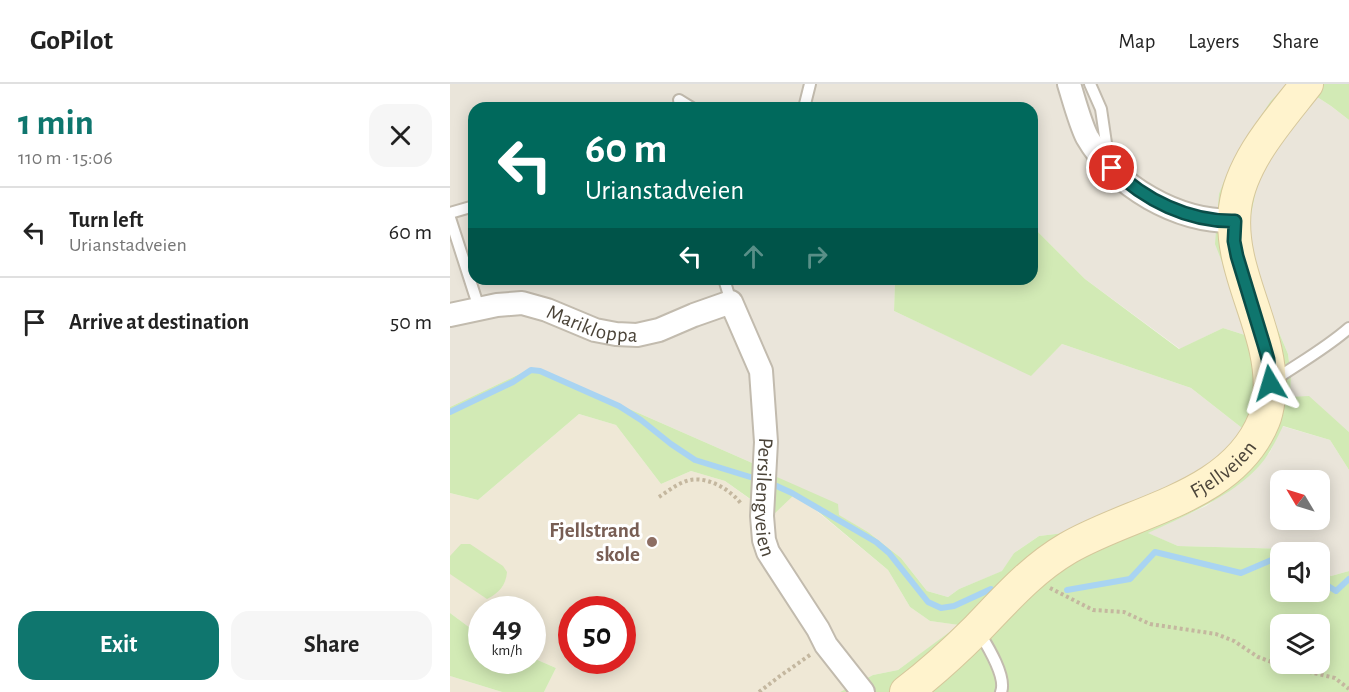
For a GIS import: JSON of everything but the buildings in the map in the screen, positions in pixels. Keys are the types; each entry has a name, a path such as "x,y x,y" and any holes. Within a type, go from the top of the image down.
{"main road":[{"name":"Fjellveien","path":"906,692 936,667 1032,573 1068,548 1097,533 1182,497 1214,480 1245,453 1256,438 1265,418 1270,383 1268,359 1237,256 1234,241 1235,207 1239,191 1262,142 1296,90"}],"street":[{"path":"1069,84 1086,135 1103,159 1121,177 1150,198 1198,217 1235,221"},
{"name":"Marikloppa","path":"450,315 497,304 522,303 595,330 626,336 659,330 731,302"},
{"name":"Persilengveien","path":"731,302 761,371 766,442 762,516 768,552 826,645 862,692"}],"lane":[{"path":"806,102 810,84"},
{"path":"1090,84 1101,109 1107,150 1103,159"},
{"path":"468,208 450,216 468,273"},
{"path":"472,285 479,308"},
{"name":"Persilengveien","path":"726,285 731,302"},
{"path":"1270,383 1315,354 1349,328"},
{"path":"976,629 998,666 1003,687 1001,692"}],"path":[{"path":"659,497 685,481 696,480 718,485 738,499 755,525 763,531"},
{"path":"1045,586 1093,610 1124,612 1150,624 1216,634 1234,641 1258,657 1280,665 1335,678 1349,689"},
{"path":"759,692 780,675 826,645"}],"shaded area":[{"path":"450,84 1287,84 1270,103 1248,136 1238,303 1248,336 1223,328 1180,349 1085,279 1038,232 1038,102 468,102 468,285 895,285 894,311 1031,375 1062,344 1191,388 1242,428 1238,441 1220,460 1181,483 1064,533 1039,536 1014,553 1003,571 959,589 948,597 927,591 901,558 868,532 777,477 750,462 536,368 450,407"},
{"path":"1314,95 1349,120 1349,432 1309,397 1290,397 1291,377 1288,354 1266,301 1254,260 1250,235 1251,215 1263,168"},
{"name":"Fjellstrand skole","path":"579,414 616,425 661,484 691,471 725,481 772,515 795,493 888,570 910,607 930,621 960,625 898,670 873,675 840,692 544,692 556,668 546,664 546,596 468,596 468,626 450,613 450,493 478,500"},
{"path":"1282,426 1330,440 1349,470 1349,571 1330,575 1330,542 1270,542 1270,549 1178,546 1147,533 1206,506 1256,469 1270,452"},
{"path":"450,676 502,692 450,692"}],"green space":[{"path":"1287,84 1349,84 1349,120 1314,95 1263,168 1251,215 1250,235 1254,260 1266,301 1288,354 1291,377 1290,397 1309,396 1349,432 1349,470 1330,440 1283,426 1270,451 1247,478 1215,500 1148,533 1178,546 1270,549 1270,602 1330,602 1330,575 1349,571 1349,692 840,692 873,675 898,670 959,625 930,621 910,607 888,570 796,493 773,515 725,481 691,471 661,484 616,425 579,414 478,500 450,493 450,407 536,368 750,462 777,477 838,504 839,515 868,532 901,558 927,591 948,597 959,589 1002,571 1014,553 1039,536 1064,533 1145,500 1220,460 1238,441 1242,428 1191,388 1062,344 1031,376 894,311 895,285 1038,285 1038,232 1085,279 1179,349 1223,328 1248,336 1215,244 1219,194 1226,176 1270,102"},
{"path":"461,544 470,544 503,566 507,572 505,581 495,594 483,596 450,574 450,556"},
{"path":"450,613 468,626 468,674 546,674 546,664 556,668 544,692 502,692 450,676"}],"waterway":[{"path":"450,412 513,382 531,370 540,371 619,406 695,460 760,480"},
{"path":"770,483 792,493 876,542 889,553 928,602 941,608 954,606 991,589"},
{"path":"1067,590 1130,579 1155,552 1241,573 1270,561"},
{"path":"1330,587 1336,591 1349,579"}],"place":[{"name":"Fjellstrand skole","path":"652,542"}],"route":[{"path":"1112,168 1150,198 1198,217 1235,221 1234,241 1237,256 1261,331 1268,359 1270,383"}]}
